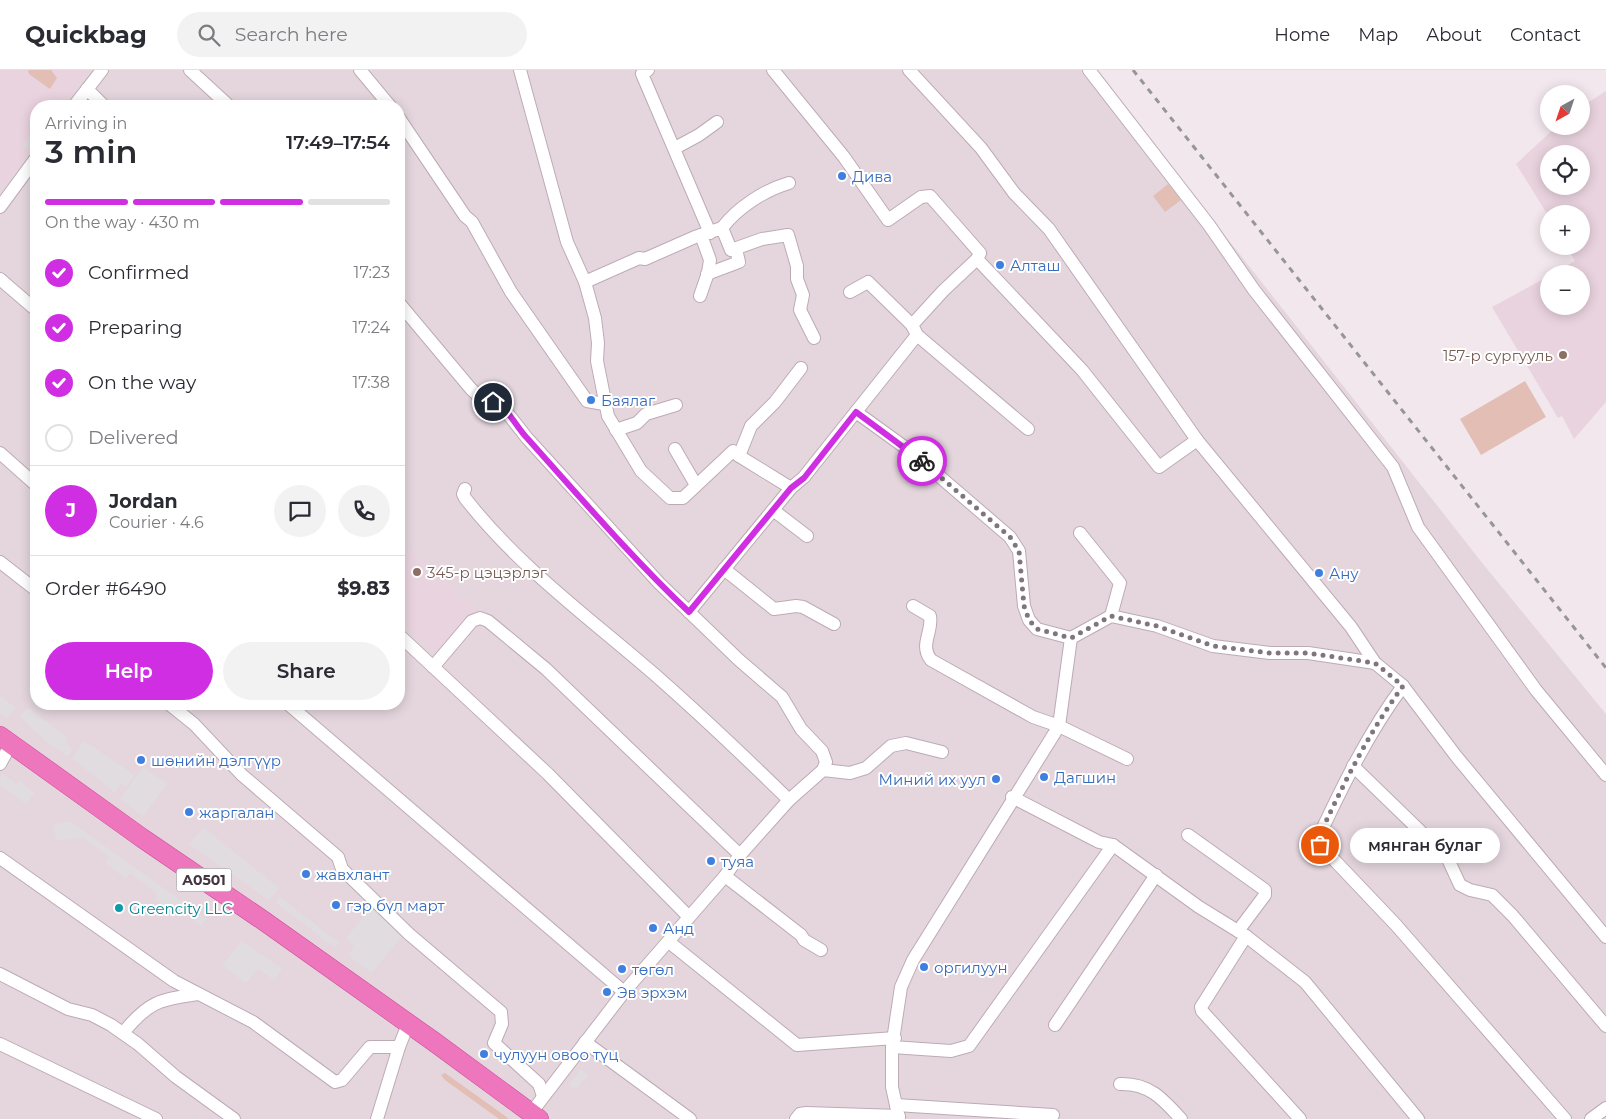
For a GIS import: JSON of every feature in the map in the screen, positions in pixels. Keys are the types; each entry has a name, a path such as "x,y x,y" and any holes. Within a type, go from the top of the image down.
{"highway":[{"name":"A0501","path":"6,740 142,838 264,921 535,1116"}],"street":[{"path":"79,100 102,70"},
{"path":"190,70 222,100"},
{"path":"360,70 385,100"},
{"path":"520,70 567,242 585,282 595,318 598,343 597,361 605,396 604,404 616,430 641,471 670,498 683,498 733,451 791,488"},
{"path":"648,70 642,74 675,148 700,212 711,232 731,250 762,239 788,235 797,266 797,279 803,295 800,310 814,338"},
{"path":"689,612 791,488 804,478 856,412 943,291 977,259 980,253 930,196 921,197 888,220 844,157 774,70"},
{"path":"909,70 981,148 1014,193 1049,229 1197,440 1351,627 1375,663 1403,686 1456,756 1606,937"},
{"path":"1090,70 1209,225 1254,290 1394,467 1418,527 1541,697 1606,775"},
{"path":"87,89 98,100"},
{"path":"675,148 699,135 717,122"},
{"path":"405,127 465,216 472,222 510,292 587,401 604,404"},
{"path":"0,207 30,166"},
{"path":"585,282 711,232 741,208 774,187 789,183"},
{"path":"700,296 710,260 711,232"},
{"path":"707,274 739,262 736,249"},
{"path":"977,259 1082,370 1159,467 1197,440"},
{"path":"0,279 30,305"},
{"path":"850,292 868,282 915,330 1028,429"},
{"path":"405,310 471,389 483,400 501,405 527,438 630,553 689,612 782,697 801,729 822,751 826,762 824,770 789,800 624,992 544,1096 535,1116"},
{"path":"739,456 751,426 775,402 801,368"},
{"path":"616,430 637,423 646,414 676,405"},
{"path":"856,412 910,451 1010,537 1019,551 1024,606 1029,620 1037,629 1071,638 1111,616 1157,626 1213,646 1270,653 1308,653 1375,663"},
{"path":"675,449 696,485"},
{"path":"0,453 30,480"},
{"path":"465,489 463,494 465,498 498,538 604,634 662,681 789,800"},
{"path":"773,510 807,536"},
{"path":"1080,534 1120,583 1111,616"},
{"path":"0,562 30,585"},
{"path":"724,569 774,609 803,607 834,624"},
{"path":"912,606 930,616 931,621 925,647 926,654 931,660 1033,717 1058,726 1127,759"},
{"path":"433,666 472,621 480,618 488,621 546,669 740,856"},
{"path":"898,1114 892,1087 893,1042 901,987 913,960 1012,797 1058,726 1071,638"},
{"path":"405,640 548,774 689,917"},
{"path":"1403,686 1379,719 1353,766 1320,834 1320,845 1396,925 1565,1119"},
{"path":"177,710 194,724 242,775 338,857 342,869 409,934 501,1012 502,1024 494,1043 539,1084 544,1096"},
{"path":"295,710 624,992"},
{"path":"0,764 6,740"},
{"path":"824,770 850,773 858,771 866,768 891,746 906,743 942,752"},
{"path":"1353,766 1447,857 1460,884 1470,890 1492,895 1513,916 1606,1026"},
{"path":"1012,797 1099,842 1113,845 1199,907 1242,934 1305,982 1418,1119"},
{"path":"1188,835 1265,890 1265,895 1201,1007 1202,1011 1300,1119"},
{"path":"668,942 797,1045 893,1042 951,1051 968,1046 1113,845"},
{"path":"0,858 174,980 253,1022 335,1082 340,1082 370,1047 399,1047"},
{"path":"1056,1025 1156,875"},
{"path":"724,876 801,934 804,940 821,950"},
{"path":"0,974 68,1009 101,1020 123,1033 176,1077 234,1119"},
{"path":"123,1033 138,1014 149,1005 167,999 198,994"},
{"path":"377,1119 408,1024"},
{"path":"586,1042 690,1119"},
{"path":"0,1044 156,1119"},
{"path":"1120,1084 1134,1084 1151,1089 1182,1119"},
{"path":"1591,1119 1606,1108"},
{"path":"796,1119 800,1114 806,1113 1053,1115"}],"shaded area":[{"path":"0,70 1095,70 1483,564 1606,714 1606,1119 0,1119"},
{"path":"0,70 89,70 67,100 30,100 30,151 6,184 0,180"},
{"path":"28,70 51,70 57,78 50,89 29,74"},
{"name":"157-р сургууль","path":"1606,91 1606,402 1574,439 1562,416 1558,418 1492,307 1540,281 1540,315 1590,315 1590,265 1568,265 1575,261 1571,255 1590,255 1590,205 1542,205 1516,164 1547,135 1590,135 1590,101"},
{"path":"30,135 30,147 28,150 22,146"},
{"path":"1168,184 1181,200 1165,212 1153,196"},
{"path":"1525,381 1546,417 1481,455 1460,419"},
{"name":"345-р цэцэрлэг","path":"405,546 476,611 438,654 405,624"},
{"path":"0,696 16,708 7,718 0,713"},
{"path":"28,707 68,738 65,743 73,749 68,756 48,743 20,717"},
{"path":"84,741 135,775 126,787 121,783 115,793 72,758"},
{"path":"143,767 167,784 143,816 120,799"},
{"path":"1,772 17,785 20,780 35,793 26,804 0,785"},
{"path":"71,822 207,919 201,926 182,911 177,916 155,899 157,894 130,873 126,879 105,863 109,857 83,838 56,840 52,824"},
{"path":"204,828 279,888 269,900 189,844"},
{"path":"280,897 339,943 335,948 276,903"},
{"path":"371,908 403,935 372,973 348,955 354,946 346,938"},
{"path":"242,941 282,969 274,980 259,969 256,970 246,983 222,965"},
{"path":"581,1069 588,1075 576,1090 569,1085"},
{"path":"445,1073 508,1119 499,1119 445,1080 441,1075"}],"railway":[{"path":"1133,70 1606,668"}],"way so far":[{"path":"922,461 1010,537 1019,551 1024,606 1029,620 1037,629 1071,638 1111,616 1157,626 1194,637 1213,646 1270,653 1308,653 1375,663 1403,686 1379,719 1353,766 1320,834 1320,845"}],"place":[{"name":"Дива","path":"842,176"},
{"name":"Алташ","path":"1000,265"},
{"name":"157-р сургууль","path":"1563,355"},
{"name":"Баялаг","path":"591,400"},
{"name":"345-р цэцэрлэг","path":"417,572"},
{"name":"Ану","path":"1319,573"},
{"name":"шөнийн дэлгүүр","path":"141,760"},
{"name":"Дагшин","path":"1044,777"},
{"name":"Миний их уул","path":"996,779"},
{"name":"жаргалан","path":"189,812"},
{"name":"мянган булаг","path":"1320,845"},
{"name":"туяа","path":"711,861"},
{"name":"жавхлант","path":"306,874"},
{"name":"гэр бүл март","path":"336,905"},
{"name":"Greencity LLC","path":"119,908"},
{"name":"Анд","path":"653,928"},
{"name":"оргилуун","path":"924,967"},
{"name":"төгөл","path":"622,969"},
{"name":"Эв эрхэм","path":"607,992"},
{"name":"чулуун овоо түц","path":"484,1054"}],"route":[{"path":"493,402 501,405 527,438 630,553 689,612 791,488 804,478 856,412 922,461"}]}
